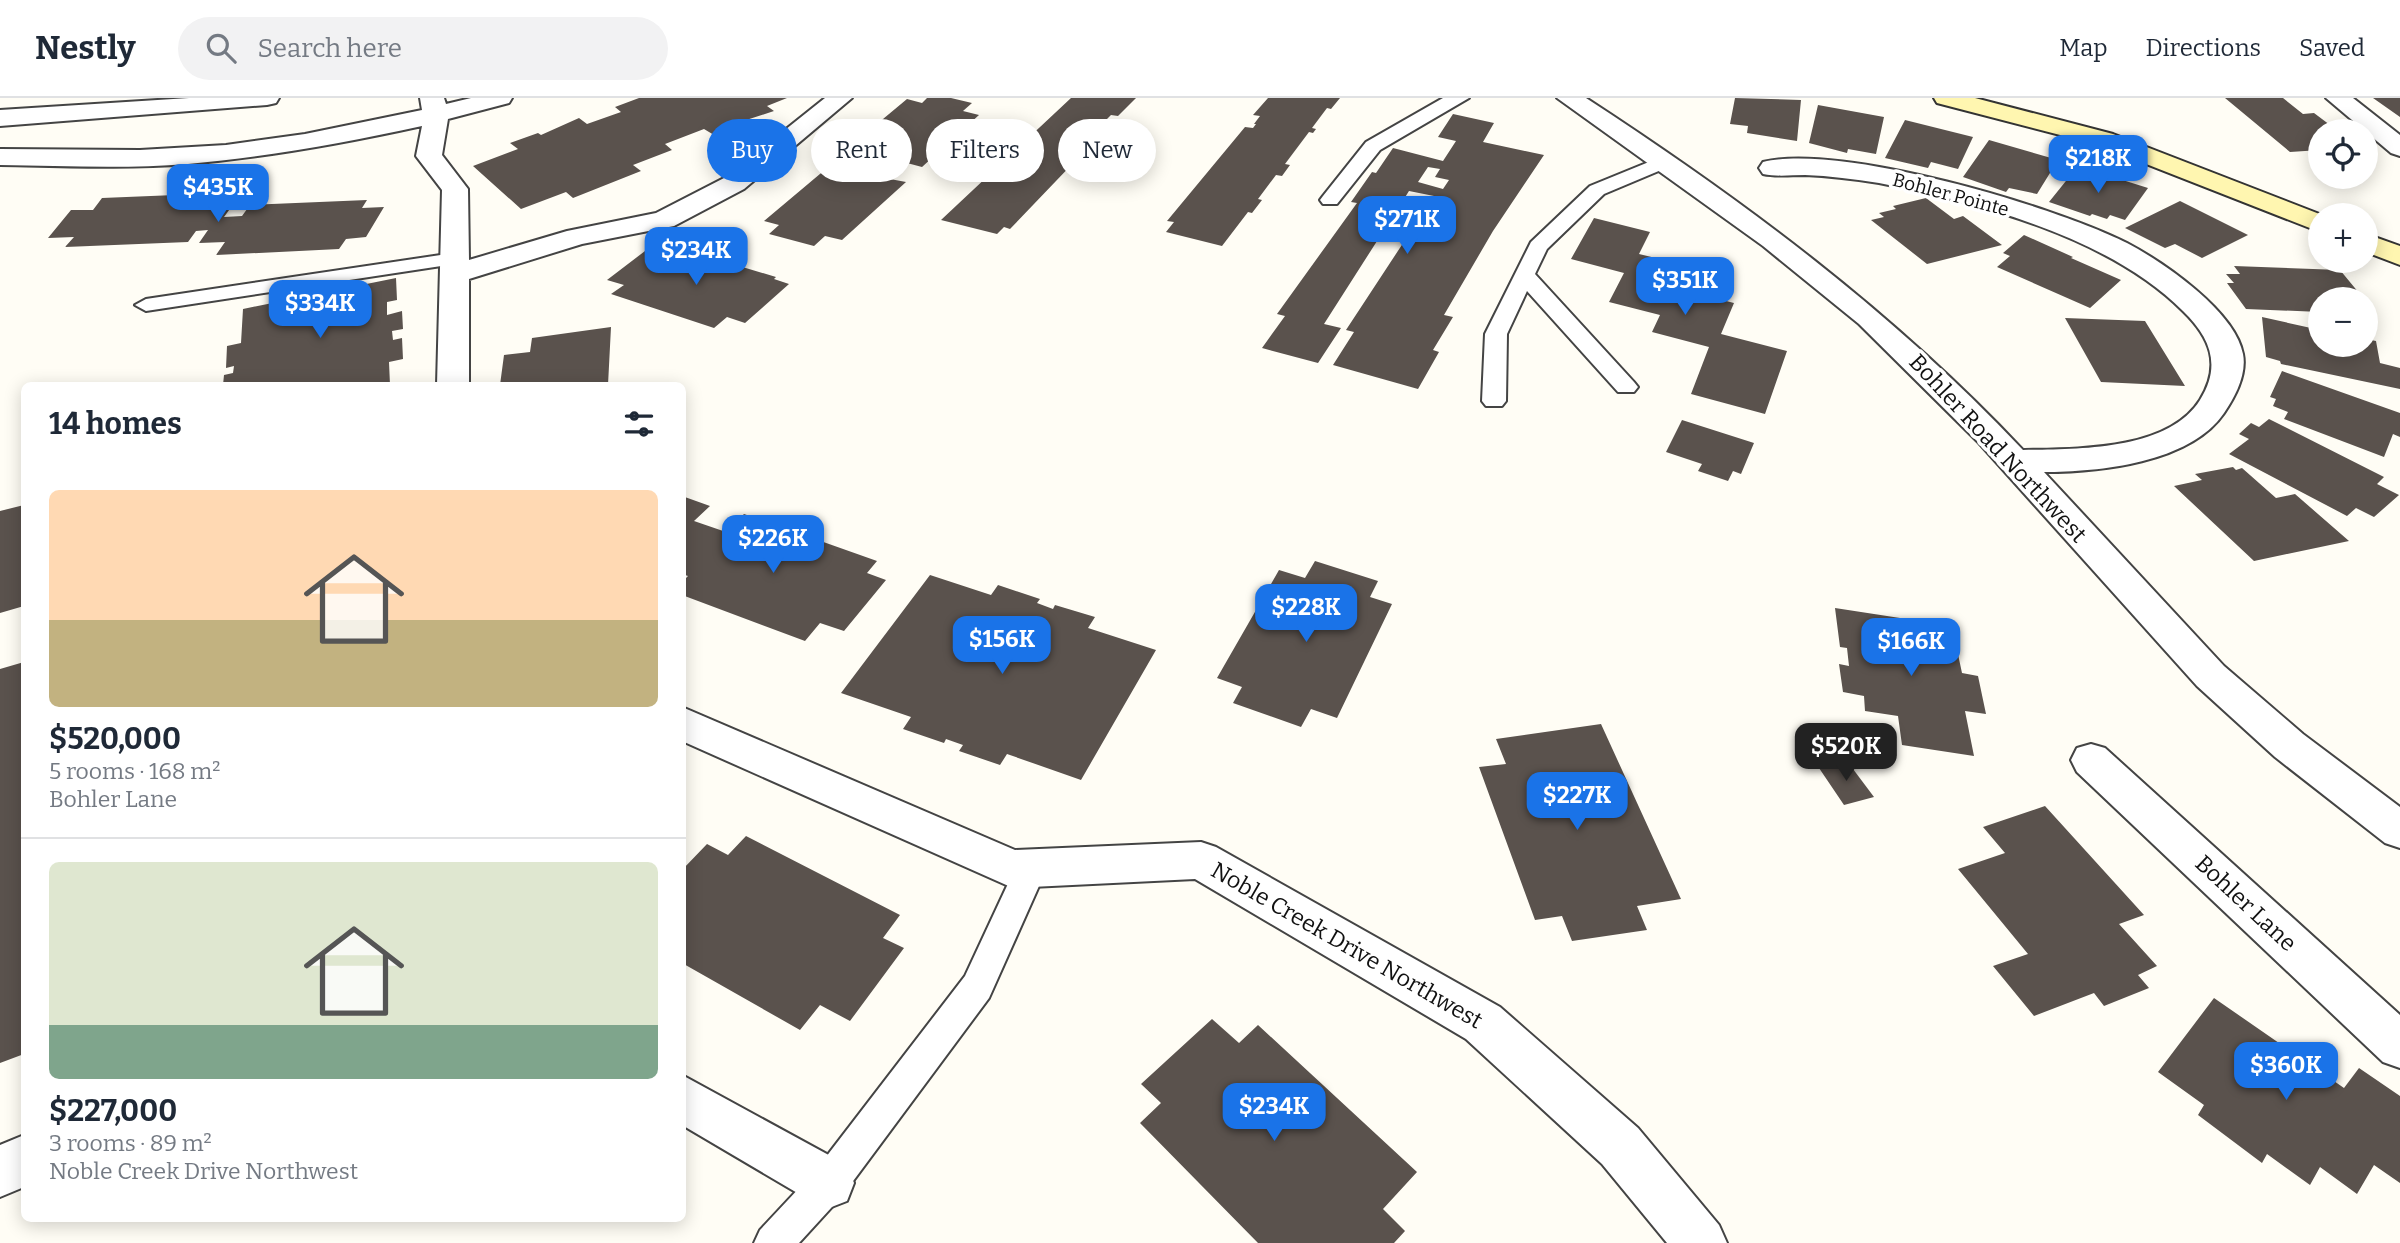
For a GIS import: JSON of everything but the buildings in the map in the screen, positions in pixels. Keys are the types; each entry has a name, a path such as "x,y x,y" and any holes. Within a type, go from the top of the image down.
{"street":[{"path":"0,118 156,104 267,98"},
{"path":"0,157 185,156 275,147 434,107 500,98"},
{"path":"454,267 577,237 664,220 735,183 840,98"},
{"name":"Bohler Road Northwest","path":"1569,98 1666,161 1779,242 1853,301 1960,402 2187,653 2249,712 2332,781 2400,830"},
{"path":"1946,98 2104,139 2308,219"},
{"path":"2338,98 2400,148"},
{"path":"103,158 156,104"},
{"path":"434,107 429,156 455,189 453,382"},
{"name":"Bohler Pointe","path":"1772,168 1810,165 1863,170 2008,209 2080,233 2133,258 2178,290 2207,318 2228,353 2225,388 2194,426 2117,457 2013,460"},
{"path":"2378,247 2400,256"},
{"name":"Noble Creek Drive Northwest","path":"686,725 1013,869 1201,860 1483,1023 1620,1146 1702,1243"},
{"name":"Bohler Lane","path":"2091,760 2400,1046"},
{"path":"686,1100 829,1183"},
{"path":"0,1171 21,1161"}],"lane":[{"path":"1331,200 1373,146 1443,104 1460,98"},
{"path":"1493,401 1496,334 1538,246 1597,190 1666,161"},
{"path":"146,304 454,267"},
{"path":"1524,275 1626,387"},
{"path":"773,1243 829,1183 976,987 1031,869"}]}
